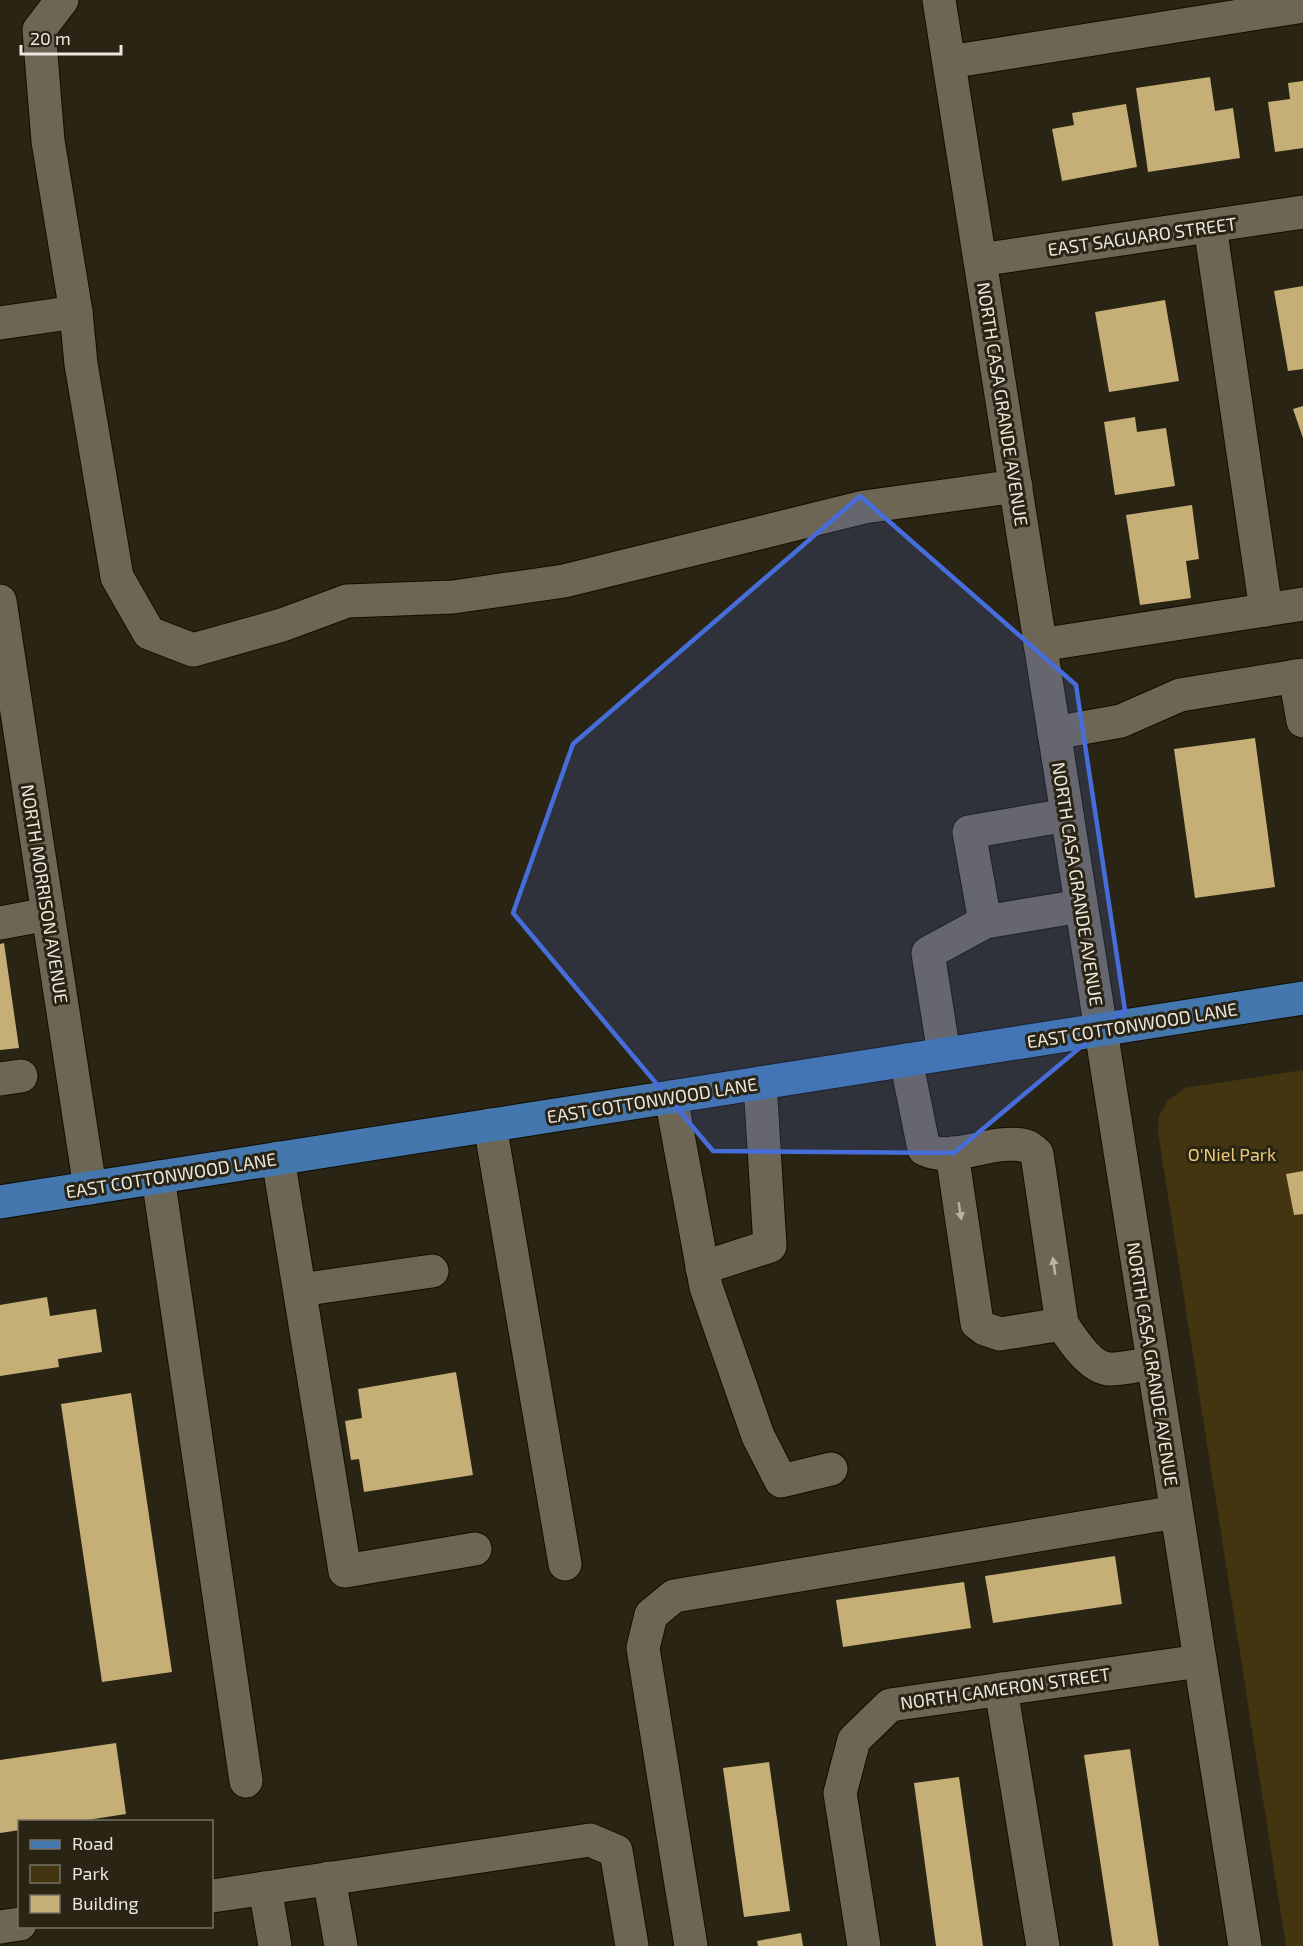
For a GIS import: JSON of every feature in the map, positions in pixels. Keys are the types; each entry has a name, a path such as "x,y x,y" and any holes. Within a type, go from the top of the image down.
{"main road":[{"name":"EAST COTTONWOOD LANE","path":"0,1202 1303,998"}],"street":[{"path":"62,0 39,30 48,141 76,312 81,364 117,578 149,633 193,650 282,625 347,601 453,597 564,581 864,507 1016,486"},
{"name":"NORTH CASA GRANDE AVENUE","path":"939,0 1245,1946"},
{"path":"949,62 1303,6"},
{"name":"EAST SAGUARO STREET","path":"980,260 1303,212"},
{"path":"1209,226 1266,609"},
{"path":"0,323 76,312"},
{"name":"NORTH MORRISON AVENUE","path":"0,601 90,1188"},
{"path":"1040,645 1303,604"},
{"path":"1054,733 1121,722 1180,695 1299,676 1303,721"},
{"path":"985,922 969,832 1067,815"},
{"path":"944,1054 928,954 985,922 1081,906"},
{"path":"0,923 48,914"},
{"path":"906,1060 924,1149 933,1154 952,1153 1012,1144 1028,1146 1037,1154 1062,1324 1073,1342 1089,1359 1107,1370 1153,1363"},
{"path":"702,1268 770,1246 760,1083"},
{"path":"671,1097 706,1287 758,1436 781,1481 831,1469"},
{"path":"490,1125 565,1564"},
{"path":"952,1153 977,1323 999,1334 1062,1324"},
{"path":"278,1158 345,1571 475,1549"},
{"path":"158,1177 246,1781"},
{"path":"300,1290 432,1271"},
{"path":"691,1946 643,1648 651,1615 674,1596 1176,1512"},
{"name":"NORTH CAMERON STREET","path":"864,1946 840,1793 854,1740 890,1705 1200,1661"},
{"path":"1001,1689 1042,1946"},
{"path":"213,1896 590,1840 616,1851 632,1946"},
{"path":"329,1878 341,1946"},
{"path":"265,1888 275,1946"},
{"path":"0,1927 18,1924"}],"highlighted area":[{"path":"860,496 1076,685 1125,1010 954,1153 713,1151 513,913 573,744"}],"green space":[{"name":"O'Niel Park","path":"1303,1070 1303,1946 1286,1946 1158,1132 1159,1116 1168,1100 1185,1088"}],"building":[{"path":"1210,77 1215,111 1233,108 1240,158 1148,172 1136,88"},
{"path":"1303,81 1303,148 1275,152 1268,102 1290,99 1288,83"},
{"path":"1126,104 1137,167 1062,181 1052,129 1074,125 1072,113"},
{"path":"1303,286 1303,369 1288,371 1274,291"},
{"path":"1165,300 1179,381 1109,392 1095,312"},
{"path":"1303,406 1303,438 1293,409"},
{"path":"1135,417 1137,432 1166,428 1175,486 1115,495 1104,422"},
{"path":"1192,505 1199,559 1186,561 1191,598 1140,605 1126,515"},
{"path":"1255,738 1275,887 1195,898 1174,749"},
{"path":"4,943 19,1048 0,1050 0,944"},
{"path":"1303,1171 1303,1214 1294,1215 1286,1174"},
{"path":"47,1297 50,1316 96,1309 102,1352 58,1359 59,1367 0,1376 0,1305"},
{"path":"456,1372 473,1475 364,1492 359,1459 351,1460 345,1421 362,1418 358,1389"},
{"path":"131,1393 172,1672 102,1682 61,1404"},
{"path":"1115,1556 1122,1604 993,1623 985,1576"},
{"path":"964,1582 971,1628 843,1647 836,1600"},
{"path":"116,1743 126,1814 87,1820 18,1820 18,1830 0,1833 0,1760"},
{"path":"1130,1749 1159,1946 1113,1946 1084,1755"},
{"path":"769,1762 790,1911 744,1917 723,1768"},
{"path":"959,1777 983,1946 936,1946 914,1783"},
{"path":"801,1933 803,1946 758,1946 757,1941"}]}
